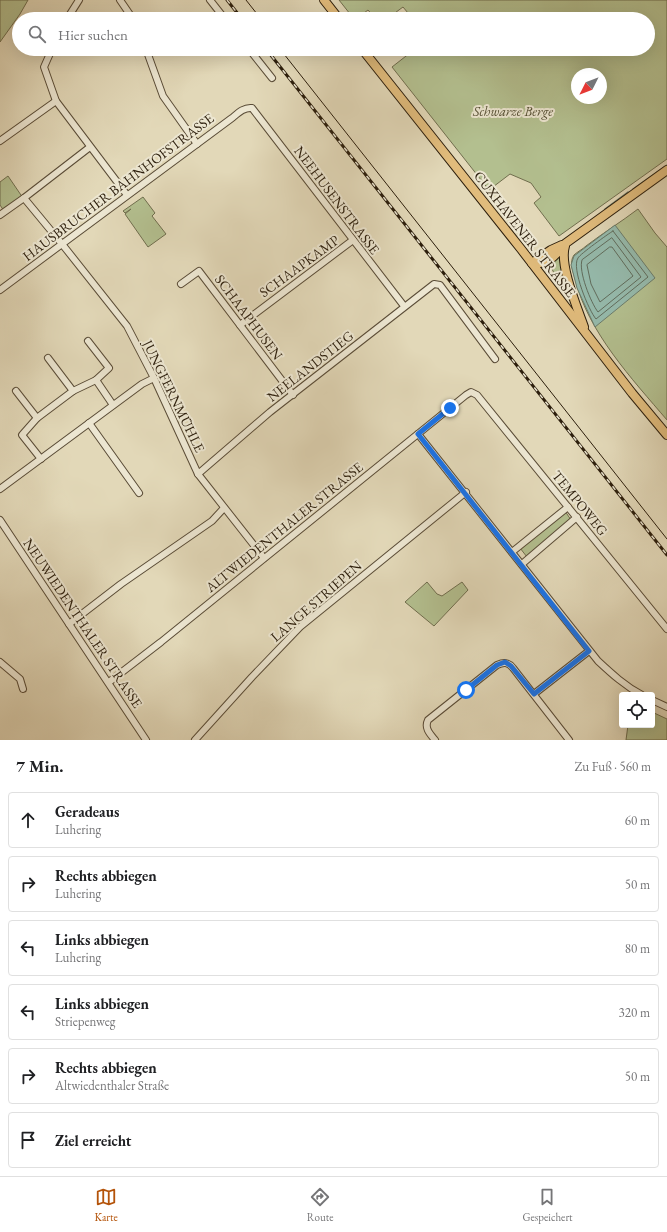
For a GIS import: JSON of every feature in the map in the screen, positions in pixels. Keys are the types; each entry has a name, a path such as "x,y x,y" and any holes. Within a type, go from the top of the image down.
{"main road":[{"path":"324,0 333,12"},
{"name":"CUXHAVENER STRASSE","path":"368,56 532,263 632,393 667,435"},
{"path":"532,263 545,263 555,256 566,243 667,170"},
{"path":"566,243 564,261 571,289 587,334"}],"street":[{"path":"71,12 79,0"},
{"path":"210,0 219,12"},
{"path":"122,1 129,12"},
{"path":"49,56 44,67 56,101 127,195"},
{"path":"148,56 162,96 197,144"},
{"path":"255,56 272,78"},
{"path":"0,141 56,101"},
{"name":"HAUSBRUCHER BAHNHOFSTRASSE","path":"0,290 246,108 252,108"},
{"name":"NEEHUSENSTRASSE","path":"252,108 404,306"},
{"path":"0,215 90,147"},
{"name":"JUNGFERNMÜHLE","path":"24,198 127,326 154,378 198,474 264,558"},
{"name":"SCHAAPKAMP","path":"240,324 353,240"},
{"name":"SCHAAPHUSEN","path":"181,284 199,271 293,395"},
{"name":"NEELANDSTIEG","path":"198,474 270,412 431,285 440,285 494,358"},
{"path":"41,459 22,435 38,418 73,390 96,380 109,368 88,340"},
{"path":"48,358 73,390"},
{"path":"0,489 142,384 154,378"},
{"path":"96,380 113,405"},
{"path":"16,391 38,418"},
{"name":"ALTWIEDENTHALER STRASSE","path":"109,682 161,642 466,395 470,392 474,392"},
{"name":"TEMPOWEG","path":"474,392 667,629"},
{"path":"89,423 139,493"},
{"path":"418,434 466,492 589,651 612,675 637,692"},
{"name":"LANGE STRIEPEN","path":"195,740 300,627 466,492"},
{"path":"512,552 568,507"},
{"path":"69,624 132,576 212,521 224,508"},
{"path":"522,564 577,517"},
{"name":"NEUWIEDENTHALER STRASSE","path":"0,520 109,682 146,740"},
{"path":"534,694 589,651"},
{"path":"0,662 20,679 23,689"},
{"path":"435,740 426,728 426,722 500,663 505,662 511,666 534,694 569,740"},
{"path":"655,701 667,707"}],"green space":[{"path":"0,0 28,0 21,12 12,12 12,25 0,42"},
{"name":"Schwarze Berge","path":"339,0 667,0 667,159 559,236 534,203 541,197 531,183 510,174 489,190 392,67 406,56 655,56 655,12 407,12 403,7 396,12 370,12 368,10 365,12 348,12"},
{"path":"8,176 23,198 4,211 0,205 0,182"},
{"path":"143,197 155,213 152,216 166,234 148,247 125,214 131,209 125,213 123,211"},
{"path":"638,209 667,247 667,420 626,371 601,336 581,299 572,267 572,261 575,254"},
{"path":"559,256 562,270 554,273 552,269 552,262"},
{"path":"564,276 571,302 555,279"},
{"path":"565,511 571,520 527,557 520,548"},
{"path":"427,582 437,594 442,596 462,582 468,590 434,626 405,602"},
{"path":"655,713 667,719 667,740 626,740 628,728 655,728"}],"water":[{"path":"615,225 655,278 595,327 577,288 571,265 574,256"}],"waterway":[{"path":"633,189 667,165"},
{"path":"605,209 628,192"}],"tram line":[{"path":"246,0 255,12"},
{"path":"286,56 667,539"}],"railway":[{"path":"227,0 236,12"},
{"path":"272,56 667,555"}],"route":[{"path":"450,408 418,434 466,492 589,651 534,694 511,666 505,662 497,665 466,690"}]}
